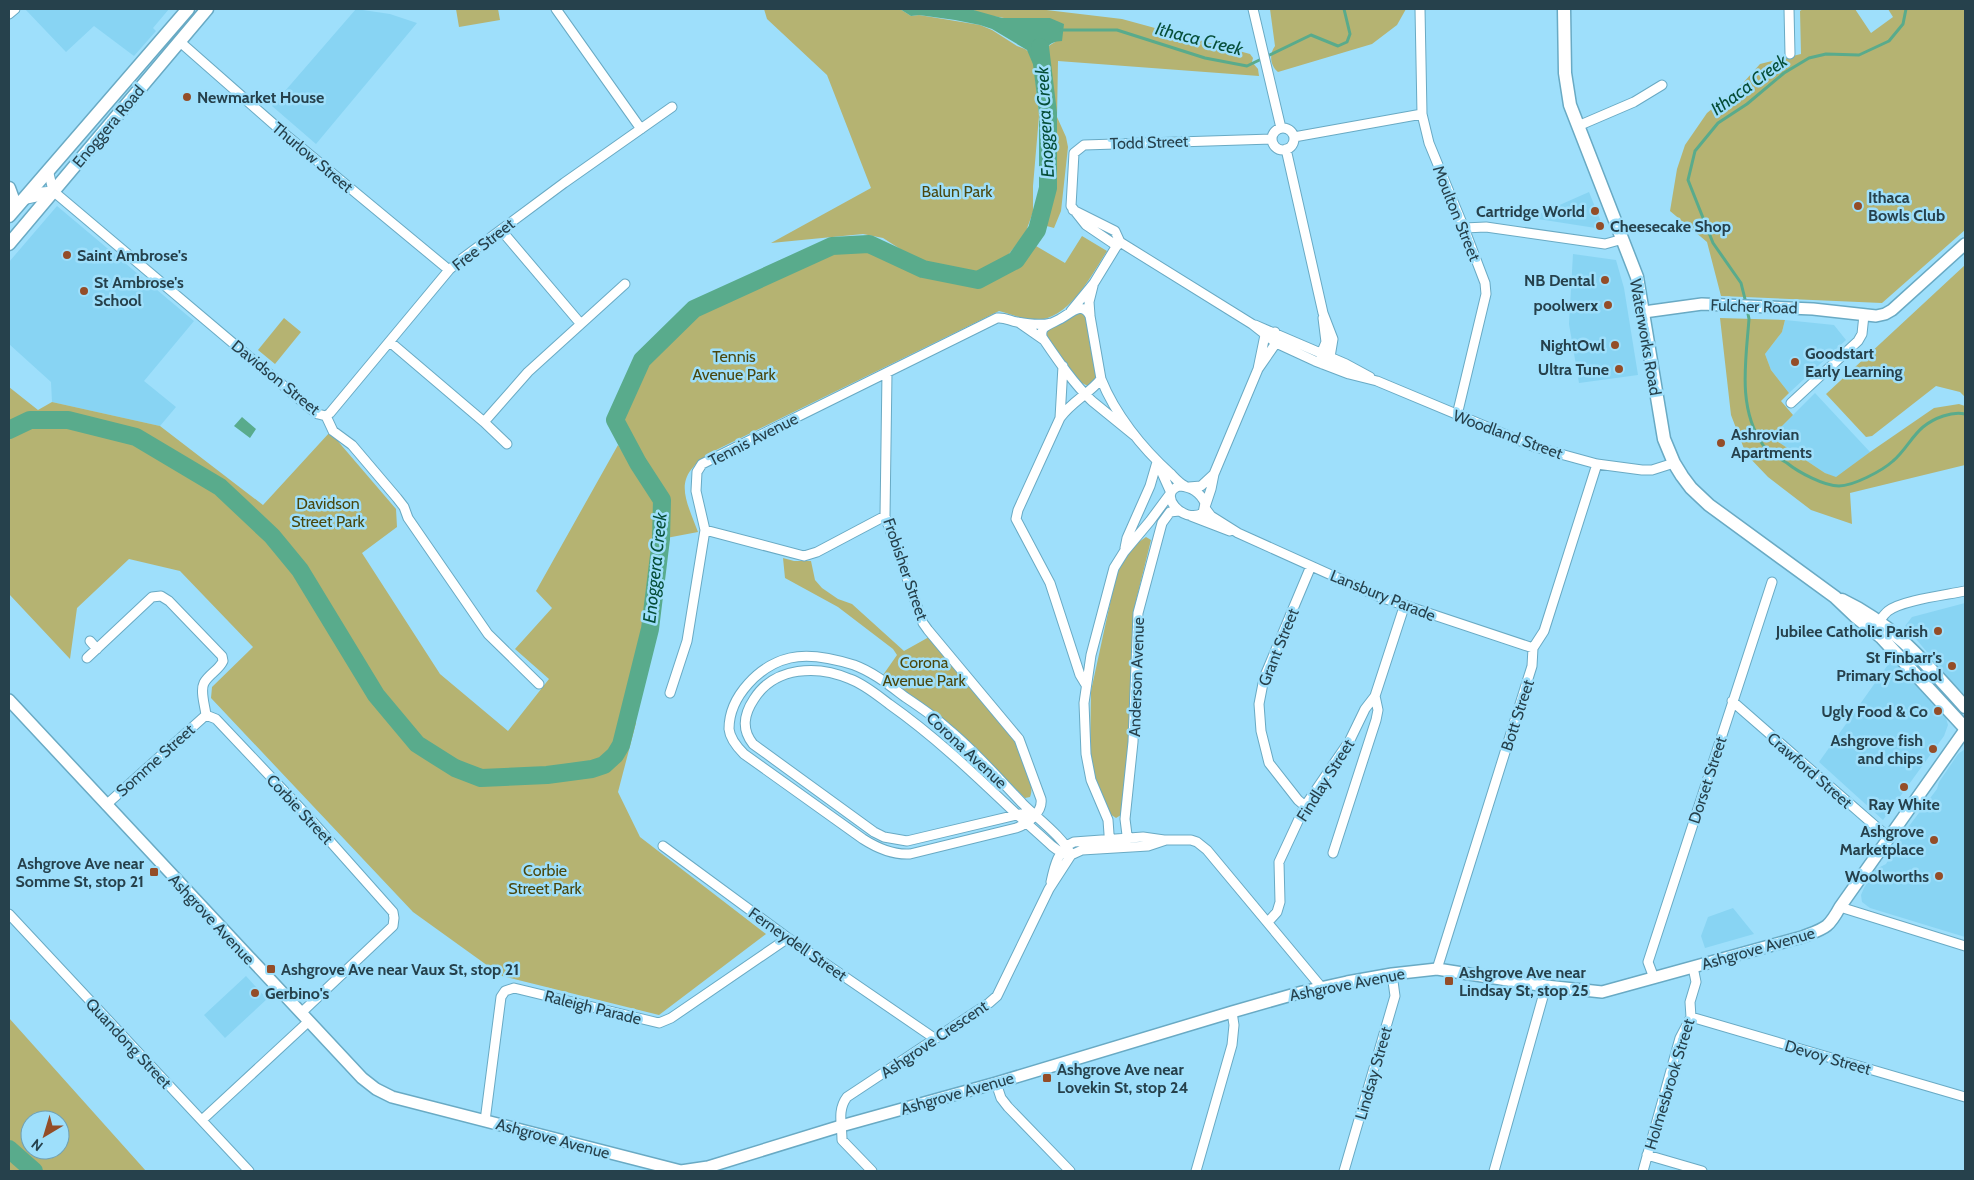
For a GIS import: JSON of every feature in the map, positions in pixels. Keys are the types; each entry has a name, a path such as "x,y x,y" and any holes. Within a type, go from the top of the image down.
{"main road":[{"name":"Enoggera Road","path":"16,207 188,9"},
{"name":"Enoggera Road","path":"9,244 207,9"},
{"name":"Waterworks Road","path":"1564,9 1565,79 1570,105 1637,277 1661,425 1664,439 1674,463 1686,482 1709,505 1835,597 1861,609 1965,729"},
{"path":"9,188 16,207"},
{"name":"Fulcher Road","path":"1644,312 1692,305 1725,305 1813,308 1864,315 1880,315 1892,310 1965,244"},
{"name":"Waterworks Road","path":"1877,626 1912,648 1965,708"},
{"name":"Ashgrove Avenue","path":"9,700 362,1078 376,1088 392,1097 681,1171 708,1167 1232,1012 1322,988 1392,974 1437,969 1546,986 1602,992 1802,937 1826,928 1832,923 1840,907 1965,729"}],"street":[{"path":"9,14 14,9"},
{"path":"556,9 641,130"},
{"path":"1253,9 1281,128"},
{"name":"Moulton Street","path":"1420,9 1422,114 1429,142 1485,283 1486,294 1457,415"},
{"path":"1789,9 1790,54"},
{"name":"Thurlow Street","path":"179,41 286,135 449,270"},
{"path":"1578,126 1634,102 1662,85"},
{"name":"Free Street","path":"326,416 449,270 501,230 672,107"},
{"path":"1294,136 1422,114"},
{"path":"1281,128 1289,130 1294,136 1293,144 1286,149 1276,147 1272,138 1275,132 1281,128"},
{"name":"Todd Street","path":"1071,198 1074,153 1083,145 1272,138"},
{"path":"1286,149 1323,313 1326,355 1322,364"},
{"path":"16,207 42,192 54,191 48,169"},
{"name":"Davidson Street","path":"54,191 310,408 318,414 326,416 333,431 352,445 404,507 408,518 488,634 539,684"},
{"name":"Woodland Street","path":"1071,198 1073,210 1115,231 1118,244 1252,324 1350,365 1376,382"},
{"path":"1464,228 1486,227 1605,244 1623,238"},
{"path":"501,230 580,324"},
{"path":"1069,313 1094,283 1118,244"},
{"path":"1094,283 1090,302 1090,316 1101,379 1107,392 1135,436 1157,462 1202,497 1205,508"},
{"path":"484,422 528,372 624,284"},
{"path":"1090,316 1087,311 1081,308 1076,309 1046,326 1042,332 1045,341 1086,395 1135,436"},
{"path":"1791,404 1858,341 1862,334 1864,315"},
{"name":"Tennis Avenue","path":"670,693 687,641 705,530 696,491 697,472 702,464 997,318 1037,324 1051,323"},
{"name":"Tennis Avenue","path":"1018,322 1045,341"},
{"name":"Woodland Street","path":"1252,324 1264,336 1276,343 1322,364 1376,382 1535,447 1597,464 1648,470 1674,463"},
{"path":"1157,462 1173,505 1183,513 1197,516 1204,512 1212,488 1214,474 1258,369 1276,343 1275,332 1264,336 1258,369"},
{"path":"390,342 507,444"},
{"path":"1060,418 1063,365"},
{"name":"Frobisher Street","path":"887,372 885,516 924,623 1019,739 1042,802 1034,815"},
{"path":"1086,685 1080,675 1050,583 1016,519 1018,510 1060,418 1101,379"},
{"path":"1125,550 1127,538 1150,486 1157,462"},
{"name":"Bott Street","path":"1437,969 1532,666 1532,648 1544,631 1597,464"},
{"path":"1110,844 1110,826 1092,784 1088,768 1084,710 1091,655 1112,574 1125,550 1175,488 1201,486 1214,474"},
{"name":"Lansbury Parade","path":"1205,508 1211,516 1238,533 1404,606 1532,648"},
{"name":"Anderson Avenue","path":"1128,843 1126,816 1133,742 1138,610 1165,518 1171,512 1183,513"},
{"name":"Lansbury Parade","path":"1183,513 1220,529 1238,533"},
{"path":"705,530 804,556 817,552 885,516"},
{"path":"1142,530 1152,530 1157,540"},
{"name":"Grant Street","path":"1305,806 1298,800 1269,763 1261,732 1259,704 1264,678 1311,566"},
{"name":"Dorset Street","path":"1654,978 1648,962 1772,582"},
{"path":"1877,626 1888,611 1898,606 1965,591"},
{"name":"Somme Street","path":"87,658 152,597 161,596 169,601 222,656 224,661 202,688 206,715 106,804"},
{"name":"Findlay Street","path":"1268,922 1277,912 1280,902 1279,862 1305,806 1344,749 1365,709 1376,696 1404,606"},
{"path":"90,641 97,649"},
{"path":"1071,644 1082,658 1085,659 1091,655"},
{"name":"Corona Avenue","path":"1027,823 1016,828 910,854 896,853 877,847 754,761 736,746 729,729 736,704 744,690 765,669 789,658 808,657 834,660 855,666 871,673 937,719 984,762 1034,815 1067,845"},
{"name":"Corona Avenue","path":"1017,814 911,840 884,837 760,750 748,738 744,724 753,701 764,688 780,676 790,672 815,671 834,673 850,679 865,687 932,736 1027,823 1066,854"},
{"name":"Findlay Street","path":"1333,853 1376,720 1378,710 1376,696"},
{"name":"Crawford Street","path":"1732,701 1888,838"},
{"name":"Corbie Street","path":"206,715 216,719 223,726 391,908 394,918 393,926 305,1017"},
{"path":"754,761 760,750"},
{"path":"1017,814 1034,815"},
{"path":"1106,814 1116,821 1122,820 1126,816"},
{"path":"1027,823 1034,815"},
{"path":"1066,854 1110,844 1128,843 1148,846 1166,840 1191,840 1202,846 1322,988"},
{"path":"1067,845 1075,841 1110,844"},
{"name":"Ashgrove Crescent","path":"842,1126 840,1110 847,1097 997,996 1050,889 1055,866 1066,854 1067,845"},
{"name":"Ferneydell Street","path":"663,846 788,938 934,1038"},
{"path":"1840,907 1965,946"},
{"name":"Quandong Street","path":"9,914 249,1171"},
{"name":"Raleigh Parade","path":"485,1121 501,997 505,991 514,988 658,1023 671,1018 788,938"},
{"name":"Holmesbrook Street","path":"1643,1171 1680,1038 1691,1017 1690,1002 1696,982 1693,967"},
{"name":"Lindsay Street","path":"1344,1171 1395,996 1392,974"},
{"path":"1494,1171 1546,986"},
{"path":"1196,1171 1232,1045 1234,1025 1232,1012"},
{"path":"202,1120 305,1017"},
{"name":"Devoy Street","path":"1691,1017 1965,1097"},
{"path":"996,1083 1001,1098 1008,1107 1070,1171"},
{"path":"842,1126 842,1140 872,1171"},
{"path":"1647,1156 1702,1171"}],"shaded area":[{"path":"25,9 169,9 153,28 156,31 134,56 94,26 66,52"},
{"path":"356,9 390,14 417,23 316,144 272,106"},
{"path":"900,9 970,9 1002,18 1050,18 1064,24 1062,41 1048,46 1045,54 1045,69 1035,69 1027,50 992,29 955,20 919,15 911,16"},
{"path":"1589,192 1603,227 1602,229 1538,219 1537,215"},
{"name":"St Ambrose's School","path":"57,206 194,321 144,381 176,407 160,426 52,402 51,382 9,344 9,262"},
{"path":"1573,254 1616,260 1624,288 1638,375 1579,383 1569,324"},
{"name":"Goodstart Early Learning","path":"1785,320 1834,325 1846,340 1789,393 1771,370 1765,354 1782,332"},
{"path":"1815,393 1870,452 1836,478 1825,473 1771,437"},
{"path":"242,417 256,429 250,438 234,426"},
{"name":"St Finbarr's Primary School","path":"1965,603 1965,697 1905,626 1912,617"},
{"path":"1892,659 1946,718 1948,725 1944,736 1883,820 1819,762"},
{"name":"Ashgrove Marketplace","path":"1965,749 1965,937 1870,908 1862,902 1861,895 1876,869 1886,864 1906,830 1937,789 1939,782 1958,754"},
{"path":"1733,908 1754,934 1705,948 1701,936 1708,917"},
{"path":"246,976 267,999 225,1038 204,1015"}],"green space":[{"path":"456,9 498,9 500,20 459,27"},
{"name":"Balun Park","path":"764,9 900,9 911,16 919,15 980,25 992,30 1030,53 1034,64 1039,116 1033,186 1033,212 1025,234 1008,255 994,268 974,275 945,266 919,261 883,238 863,234 771,243 871,188 827,75 767,19"},
{"path":"970,9 1038,9 1122,19 1250,54 1253,58 1252,62 1258,69 1259,76 1058,61 1057,117 1066,137 1068,147 1061,211 1054,228 1043,225 1051,195 1051,118 1044,56 1047,47 1055,42 1050,18 1010,19 986,15"},
{"path":"1270,9 1406,9 1397,25 1372,44 1278,72 1273,66 1271,59 1275,46"},
{"path":"1803,9 1855,9 1871,33 1893,17 1888,9 1965,9 1965,230 1882,303 1721,296 1707,242 1670,211 1677,169 1685,145 1707,113 1743,83 1760,64 1801,54 1800,11"},
{"name":"Tennis Avenue Park","path":"1037,230 1036,246 1065,263 1082,236 1107,251 1086,284 1068,306 1046,319 1033,320 999,311 712,452 699,461 686,479 686,497 698,532 661,539 662,500 638,463 615,420 642,360 694,309 832,246 869,244 923,269 978,280 1016,260"},
{"path":"1965,265 1965,397 1960,392 1936,386 1872,436 1866,437 1826,394"},
{"path":"1075,313 1082,313 1086,317 1096,378 1094,383 1088,386 1080,382 1048,342 1046,334 1048,330"},
{"path":"284,318 301,332 275,364 258,350"},
{"path":"1720,318 1785,320 1782,332 1765,354 1771,370 1789,393 1781,401 1793,415 1771,437 1825,473 1836,477 1934,408 1959,404 1965,406 1965,465 1850,493 1852,524 1811,510 1768,477 1746,454 1731,415"},
{"name":"Corbie Street Park","path":"9,387 38,410 52,402 160,426 263,505 330,432 396,509 397,527 362,553 440,674 508,731 549,679 515,649 552,608 536,591 618,445 659,506 644,622 625,698 636,723 618,792 640,837 766,934 659,1015 502,976 413,912 211,698 212,687 253,647 180,571 129,559 77,608 70,659 9,594"},
{"path":"1146,537 1151,540 1136,601 1134,620 1127,791 1121,815 1116,818 1110,814 1094,780 1090,760 1091,691 1116,576 1132,549"},
{"name":"Corona Avenue Park","path":"783,558 794,561 811,561 815,580 822,588 838,599 852,604 904,651 929,637 1014,739 1024,759 1029,776 1031,784 1030,797 1025,798 956,729 883,675 897,655 893,649 838,607 785,578"},
{"path":"9,1018 146,1171 9,1171"}],"waterway":[{"name":"Ithaca Creek","path":"1061,30 1117,30 1205,58 1247,66 1311,35 1338,46 1347,42 1350,34 1344,9"},
{"name":"Ithaca Creek","path":"1746,303 1741,283 1713,243 1688,180 1695,151 1718,123 1747,104 1784,73 1809,58 1826,54 1859,55 1889,41 1903,24 1906,9"},
{"name":"Enoggera Creek","path":"9,430 30,420 68,420 136,437 220,487 272,536 300,570 376,695 417,744 455,768 481,778 547,775 592,769 604,765 615,755 621,745 650,629 661,539 662,500 638,463 615,420 642,360 694,309 832,246 869,244 923,269 978,280 1016,260 1037,230 1048,188 1048,113 1040,47"},
{"name":"Ithaca Creek","path":"1747,309 1749,319 1745,367 1746,400 1755,431 1763,445 1774,455 1812,478 1826,484 1839,486 1859,481 1893,461 1927,424 1949,414 1965,414"},
{"name":"Enoggera Creek","path":"9,1149 34,1171"}],"place":[{"name":"Newmarket House","path":"187,97"},
{"name":"Ithaca Bowls Club","path":"1858,206"},
{"name":"Cartridge World","path":"1595,211"},
{"name":"Cheesecake Shop","path":"1600,226"},
{"name":"Saint Ambrose's","path":"67,255"},
{"name":"NB Dental","path":"1605,280"},
{"name":"St Ambrose's School","path":"84,291"},
{"name":"poolwerx","path":"1608,305"},
{"name":"NightOwl","path":"1615,345"},
{"name":"Goodstart Early Learning","path":"1795,362"},
{"name":"Ultra Tune","path":"1619,369"},
{"name":"Ashrovian Apartments","path":"1721,443"},
{"name":"Jubilee Catholic Parish","path":"1938,631"},
{"name":"St Finbarr's Primary School","path":"1952,666"},
{"name":"Ugly Food & Co","path":"1938,711"},
{"name":"Ashgrove fish and chips","path":"1933,749"},
{"name":"Ray White","path":"1904,787"},
{"name":"Ashgrove Marketplace","path":"1934,840"},
{"name":"Ashgrove Ave near Somme St, stop 21","path":"154,872"},
{"name":"Woolworths","path":"1939,876"},
{"name":"Ashgrove Ave near Vaux St, stop 21","path":"271,969"},
{"name":"Ashgrove Ave near Lindsay St, stop 25","path":"1449,981"},
{"name":"Gerbino's","path":"255,993"},
{"name":"Ashgrove Ave near Lovekin St, stop 24","path":"1047,1078"}],"park label":[{"name":"Davidson Street Park","path":"328,512"}]}
